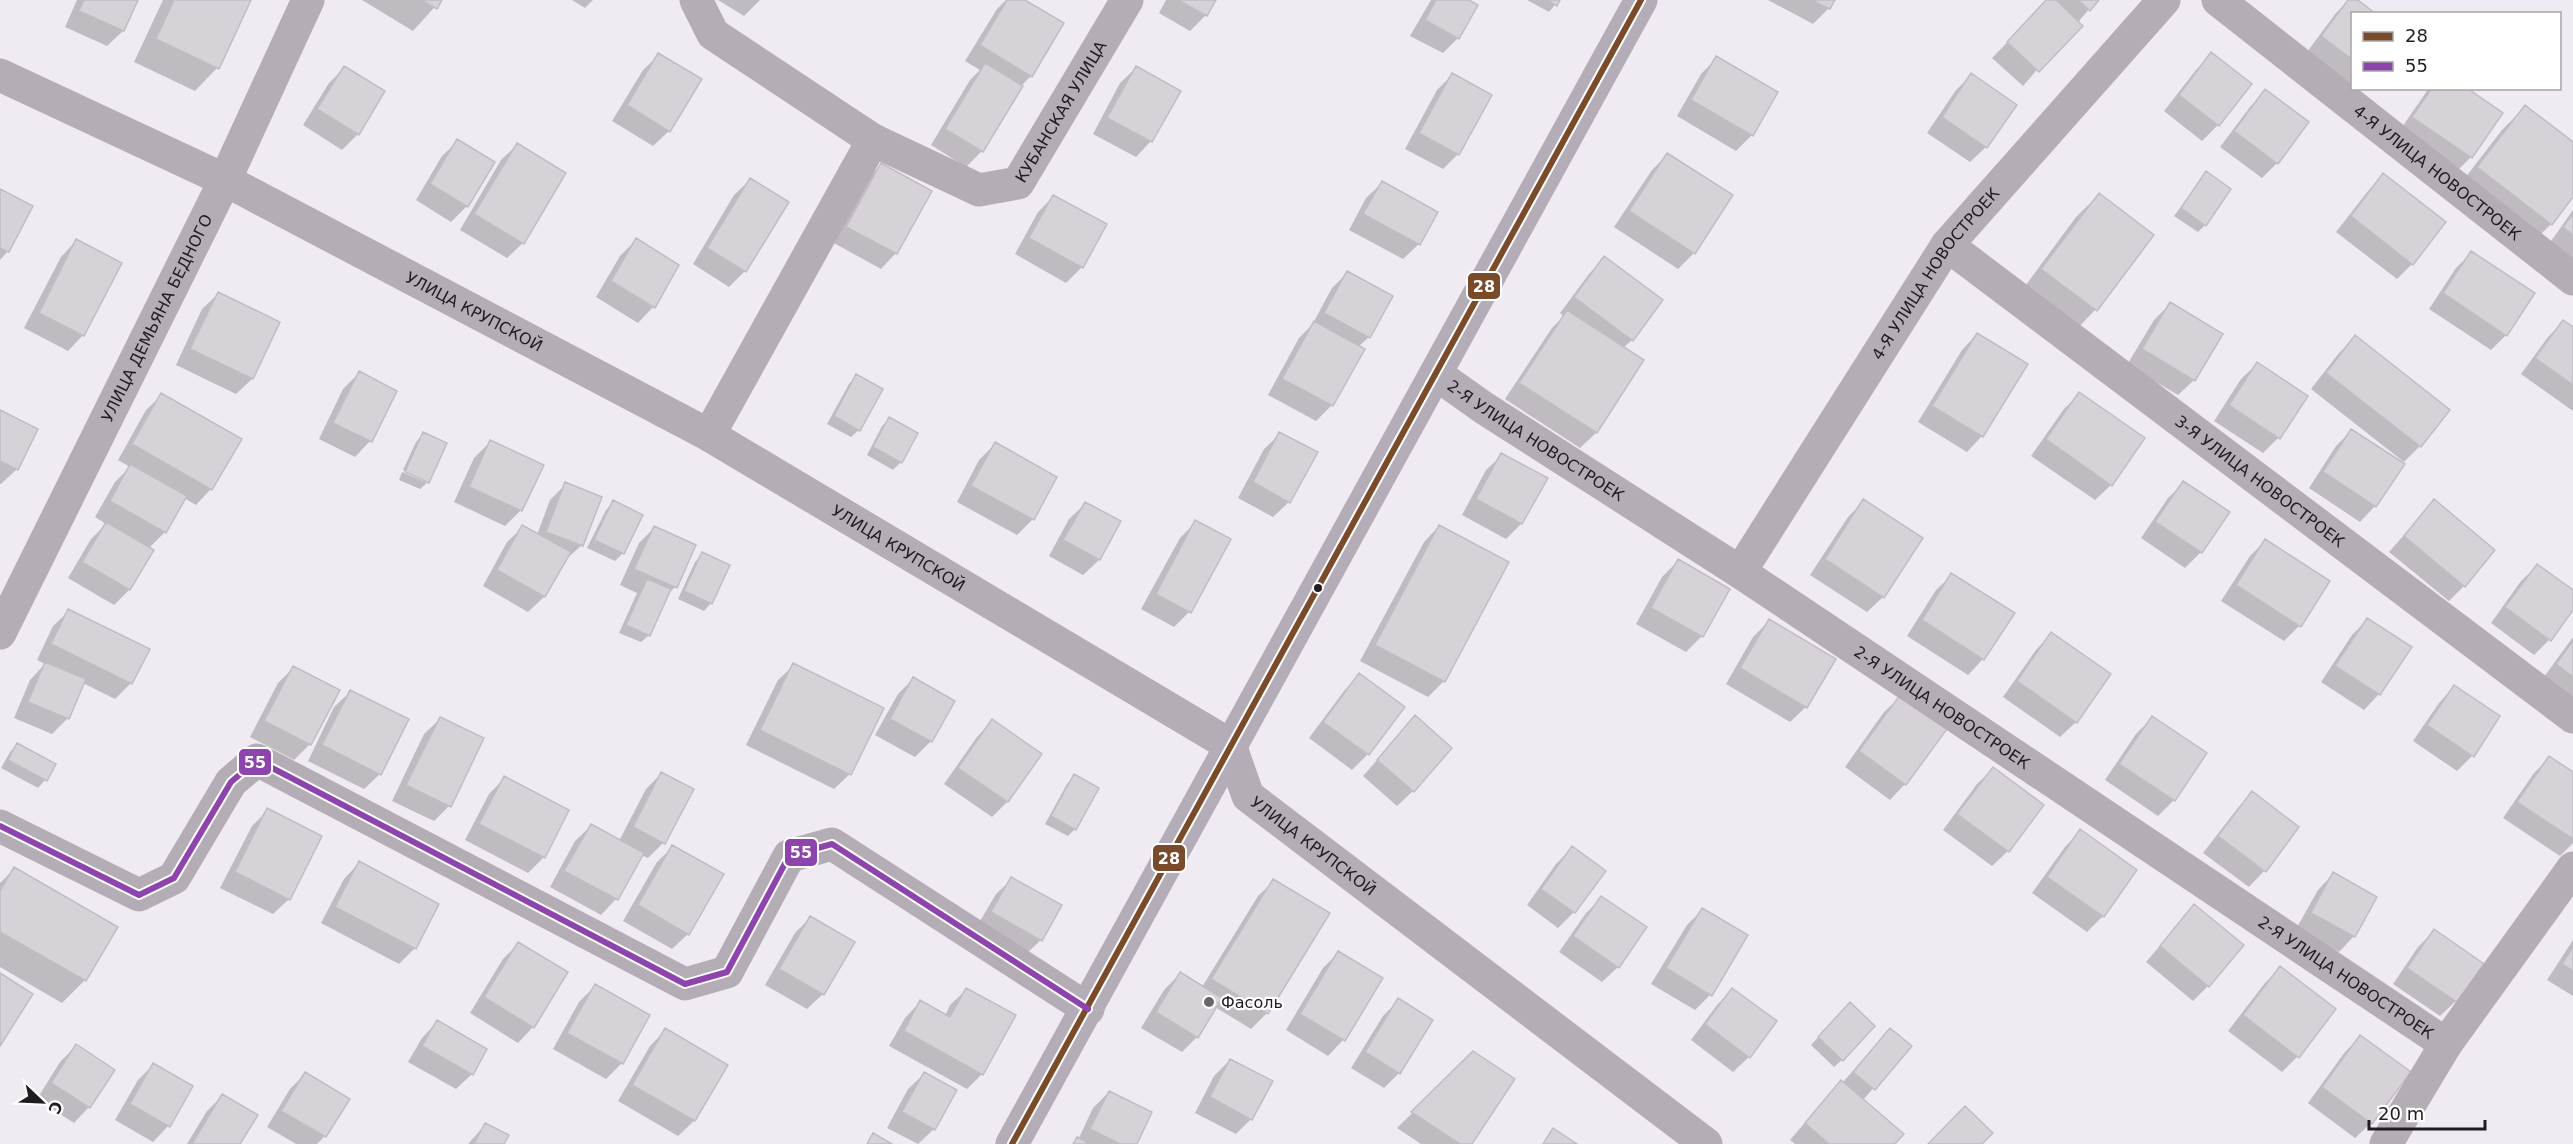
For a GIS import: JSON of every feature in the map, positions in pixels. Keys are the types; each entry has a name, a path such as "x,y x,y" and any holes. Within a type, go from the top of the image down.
{"main road":[{"path":"1012,1144 1641,0"}],"street":[{"name":"УЛИЦА ДЕМЬЯНА БЕДНОГО","path":"0,633 225,180 308,0"},
{"name":"КУБАНСКАЯ УЛИЦА","path":"696,0 713,34 873,140 979,190 1018,183 1127,0"},
{"name":"4-Я УЛИЦА НОВОСТРОЕК","path":"1740,572 1947,245 2164,0"},
{"name":"4-Я УЛИЦА НОВОСТРОЕК","path":"2218,0 2573,279"},
{"name":"УЛИЦА КРУПСКОЙ","path":"0,75 225,180 709,435 1230,745 1248,796 1706,1144"},
{"path":"709,435 873,140"},
{"name":"3-Я УЛИЦА НОВОСТРОЕК","path":"1947,245 2573,717"},
{"name":"2-Я УЛИЦА НОВОСТРОЕК","path":"1436,374 1484,408 1740,572 2446,1044"},
{"path":"0,826 139,895 174,878 231,782 257,760 685,984 727,972 789,856 832,844 1088,1009"},
{"path":"2385,1144 2446,1044 2573,868"}],"building":[{"path":"84,0 138,0 124,31 79,11"},
{"path":"174,0 251,0 219,69 156,39"},
{"path":"422,0 442,0 437,9"},
{"path":"1007,0 1025,0 1064,23 1032,77 980,45"},
{"path":"1178,0 1216,0 1207,16"},
{"path":"1436,0 1469,0 1478,5 1459,39 1425,20"},
{"path":"1547,0 1560,0 1557,6"},
{"path":"1812,0 1835,0 1830,9"},
{"path":"2046,0 2056,0 2083,26 2039,72 2007,42"},
{"path":"2078,0 2099,0 2090,11"},
{"path":"2348,0 2358,0 2373,12 2351,12 2351,58 2321,36"},
{"path":"2211,52 2252,84 2219,126 2179,95"},
{"path":"658,53 702,79 670,132 627,105"},
{"path":"1716,56 1778,92 1753,136 1691,100"},
{"path":"985,63 1023,86 983,152 945,129"},
{"path":"344,66 385,91 359,135 317,109"},
{"path":"1136,66 1181,91 1152,142 1107,118"},
{"path":"1452,73 1492,95 1459,155 1419,133"},
{"path":"1971,73 2017,105 1987,148 1942,117"},
{"path":"2265,89 2309,122 2278,164 2234,131"},
{"path":"2431,90 2470,90 2503,113 2472,158 2412,117"},
{"path":"2525,105 2573,142 2573,197 2552,225 2477,167"},
{"path":"457,139 495,162 468,207 430,184"},
{"path":"517,143 566,173 524,244 474,214"},
{"path":"1667,153 1733,195 1695,254 1629,211"},
{"path":"881,163 932,191 897,254 846,227"},
{"path":"2206,171 2231,189 2206,226 2181,208"},
{"path":"2383,173 2446,222 2413,265 2351,216"},
{"path":"750,178 789,202 746,272 707,248"},
{"path":"1382,181 1438,212 1420,245 1363,214"},
{"path":"0,189 33,206 9,252 0,248"},
{"path":"2099,193 2154,235 2097,311 2041,269"},
{"path":"1053,195 1107,224 1083,268 1029,238"},
{"path":"2573,214 2573,235 2563,227"},
{"path":"636,238 679,265 655,308 611,281"},
{"path":"76,239 122,263 84,336 39,313"},
{"path":"2471,251 2535,293 2507,336 2443,293"},
{"path":"1604,256 1663,300 1633,341 1574,297"},
{"path":"1347,271 1393,296 1370,338 1324,313"},
{"path":"218,292 280,322 253,379 190,349"},
{"path":"2170,302 2223,334 2195,381 2142,349"},
{"path":"1567,310 1644,360 1597,433 1519,383"},
{"path":"2563,320 2573,327 2573,385 2535,358"},
{"path":"1314,321 1365,349 1333,406 1282,379"},
{"path":"1977,333 2028,364 1983,437 1932,406"},
{"path":"2355,335 2450,410 2421,447 2326,373"},
{"path":"2257,362 2308,396 2280,439 2229,405"},
{"path":"359,371 397,391 372,442 333,423"},
{"path":"856,374 883,389 860,431 834,416"},
{"path":"2079,392 2145,438 2112,486 2046,439"},
{"path":"161,393 242,439 212,490 132,444"},
{"path":"0,410 38,429 18,470 0,461"},
{"path":"889,417 918,433 902,463 873,447"},
{"path":"2351,429 2405,464 2376,507 2323,472"},
{"path":"423,432 447,443 429,483 405,472"},
{"path":"1279,432 1318,452 1290,503 1253,482"},
{"path":"490,440 544,465 522,511 469,487"},
{"path":"995,442 1057,477 1034,520 971,486"},
{"path":"1501,453 1548,478 1522,524 1476,499"},
{"path":"130,464 187,496 166,533 110,501"},
{"path":"2183,481 2230,512 2202,553 2155,522"},
{"path":"565,482 602,497 583,546 546,532"},
{"path":"1863,499 1923,538 1884,598 1825,559"},
{"path":"2434,499 2495,550 2465,587 2404,536"},
{"path":"613,500 643,515 624,554 594,540"},
{"path":"1085,502 1121,521 1100,560 1063,540"},
{"path":"1195,520 1231,539 1191,613 1156,594"},
{"path":"106,522 154,550 130,590 82,562"},
{"path":"522,525 571,552 545,597 497,570"},
{"path":"1439,525 1509,562 1445,682 1375,645"},
{"path":"654,526 696,545 677,588 634,569"},
{"path":"2265,539 2330,581 2301,627 2236,585"},
{"path":"702,552 730,565 712,604 684,591"},
{"path":"1678,559 1730,589 1703,637 1651,608"},
{"path":"2537,564 2573,590 2573,610 2551,641 2505,607"},
{"path":"1951,573 2015,613 1984,660 1922,620"},
{"path":"647,579 671,589 650,636 626,625"},
{"path":"68,609 150,649 132,684 51,644"},
{"path":"2367,618 2412,647 2380,695 2335,666"},
{"path":"1769,619 1836,659 1807,708 1740,668"},
{"path":"2051,632 2111,674 2077,723 2017,681"},
{"path":"2573,641 2573,677 2556,664"},
{"path":"45,662 86,679 69,719 28,702"},
{"path":"793,663 884,708 851,775 760,730"},
{"path":"293,666 340,690 311,745 264,721"},
{"path":"1359,673 1405,707 1369,755 1323,722"},
{"path":"913,677 955,701 932,742 890,719"},
{"path":"2454,685 2500,716 2474,757 2427,725"},
{"path":"350,690 409,719 381,775 322,745"},
{"path":"1900,695 1947,729 1906,785 1859,751"},
{"path":"1415,715 1452,748 1414,792 1377,760"},
{"path":"2152,716 2207,753 2175,801 2119,764"},
{"path":"440,717 484,738 451,807 406,785"},
{"path":"992,719 1042,754 1008,802 958,768"},
{"path":"17,743 56,764 47,781 8,760"},
{"path":"2549,756 2573,772 2573,839 2517,802"},
{"path":"1993,767 2044,805 2009,852 1957,814"},
{"path":"661,772 694,789 665,844 633,827"},
{"path":"1074,774 1099,788 1076,830 1051,816"},
{"path":"504,776 569,810 545,858 479,824"},
{"path":"2252,791 2299,827 2266,872 2218,836"},
{"path":"267,808 322,836 290,900 235,872"},
{"path":"591,824 644,853 618,900 564,871"},
{"path":"2080,829 2137,870 2104,917 2047,877"},
{"path":"672,845 724,874 689,935 638,905"},
{"path":"1572,846 1606,871 1575,913 1541,889"},
{"path":"359,861 439,904 416,949 335,907"},
{"path":"14,867 118,927 86,981 0,932 0,891"},
{"path":"2333,872 2377,897 2355,937 2311,913"},
{"path":"1011,877 1062,905 1042,941 991,912"},
{"path":"1273,879 1330,913 1268,1014 1211,979"},
{"path":"1601,896 1647,927 1619,968 1573,936"},
{"path":"2194,904 2244,945 2209,987 2160,946"},
{"path":"1702,908 1748,935 1712,996 1666,968"},
{"path":"810,916 855,942 824,995 779,969"},
{"path":"2434,929 2484,964 2457,1002 2407,968"},
{"path":"518,942 568,972 534,1028 484,997"},
{"path":"2573,947 2573,971 2562,964"},
{"path":"1338,951 1383,978 1345,1041 1300,1014"},
{"path":"2280,966 2336,1009 2299,1058 2243,1015"},
{"path":"1180,972 1222,998 1198,1038 1156,1012"},
{"path":"0,973 33,994 0,1046"},
{"path":"595,984 650,1015 623,1064 567,1033"},
{"path":"966,988 1016,1015 983,1075 904,1031 920,1000 950,1017"},
{"path":"1732,988 1777,1021 1750,1058 1705,1024"},
{"path":"1398,998 1433,1020 1400,1074 1365,1052"},
{"path":"1850,1002 1875,1026 1843,1061 1818,1037"},
{"path":"437,1020 487,1049 473,1075 422,1046"},
{"path":"665,1028 728,1065 695,1121 632,1085"},
{"path":"1890,1028 1912,1046 1875,1090 1853,1072"},
{"path":"2360,1035 2411,1072 2372,1124 2322,1087"},
{"path":"76,1044 115,1070 90,1108 51,1083"},
{"path":"1473,1051 1515,1079 1472,1144 1460,1144 1411,1112"},
{"path":"1230,1059 1273,1081 1252,1120 1210,1097"},
{"path":"153,1063 193,1086 170,1127 130,1104"},
{"path":"305,1072 350,1099 326,1137 281,1111"},
{"path":"924,1072 957,1090 935,1130 902,1112"},
{"path":"1841,1080 1904,1134 1895,1144 1829,1144 1805,1123"},
{"path":"1109,1091 1152,1112 1137,1144 1120,1144 1090,1129"},
{"path":"222,1094 258,1115 240,1144 192,1144"},
{"path":"1965,1106 1993,1133 1982,1144 1928,1144"},
{"path":"485,1123 509,1135 504,1144 474,1144"},
{"path":"1553,1128 1577,1144 1543,1144"},
{"path":"873,1133 892,1144 867,1144"},
{"path":"1077,1137 1090,1144 1073,1144"}],"transit line":[{"name":"28","path":"1012,1144 1641,0"},
{"name":"55","path":"0,826 139,895 174,878 231,782 257,760 685,984 727,972 789,856 832,844 1088,1009"}],"place":[{"name":"Фасоль","path":"1209,1002"}]}
